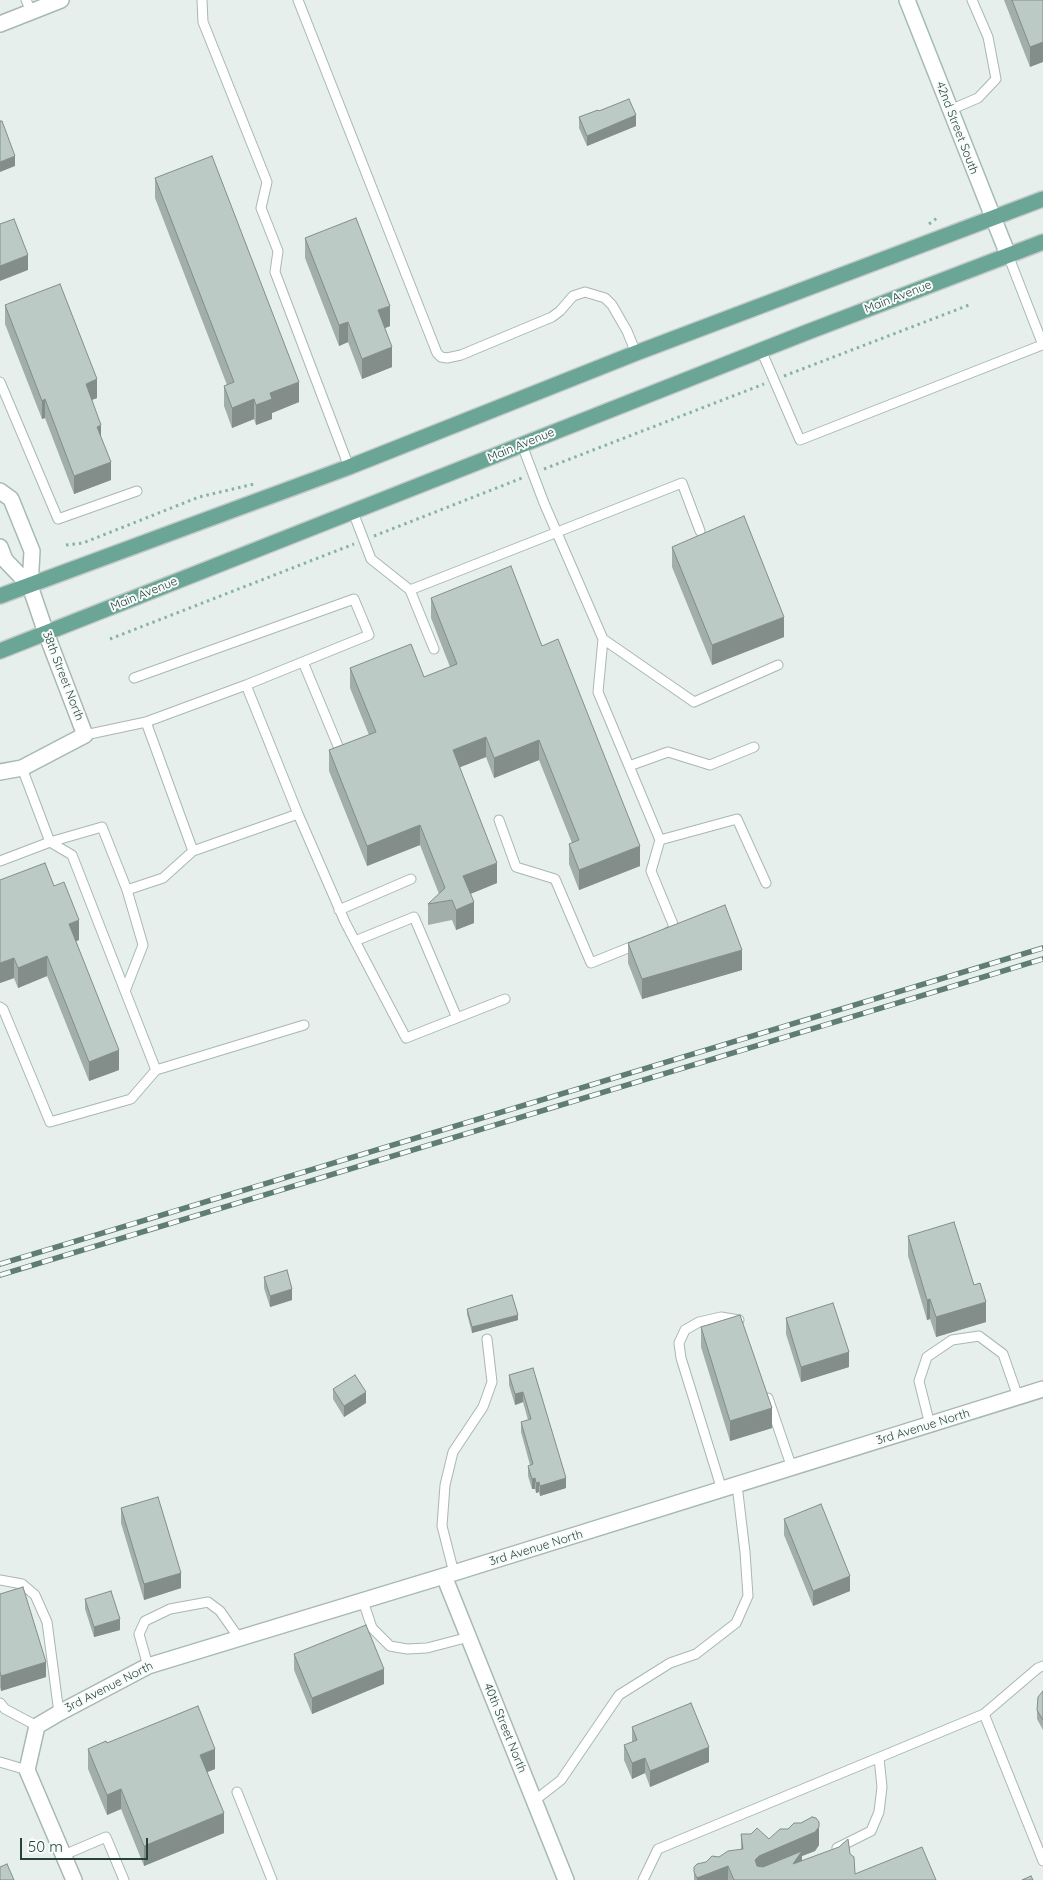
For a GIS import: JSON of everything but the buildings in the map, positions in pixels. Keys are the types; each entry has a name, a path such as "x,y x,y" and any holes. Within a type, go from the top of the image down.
{"main road":[{"path":"0,596 349,467 636,354 1043,199"},
{"name":"Main Avenue","path":"0,651 762,350 1043,242"}],"street":[{"path":"0,24 29,6 61,0"},
{"name":"42nd Street South","path":"907,0 1008,255"},
{"path":"0,491 12,499 32,552 30,586"},
{"path":"2,556 30,586"},
{"name":"38th Street North","path":"0,772 22,768 85,735 30,586"},
{"name":"3rd Avenue North","path":"37,1726 58,1712 148,1666 449,1575 1043,1390"},
{"name":"40th Street North","path":"449,1575 469,1637 566,1880"},
{"path":"37,1726 27,1770 74,1880"}],"lane":[{"path":"202,0 203,22 267,182 261,208 278,252 275,272 349,467"},
{"path":"298,0 437,353 447,358 470,351 552,317 573,296 584,292 605,298 612,305 628,331 636,354"},
{"path":"950,110 978,98 996,78 988,36 972,0"},
{"path":"762,350 800,440 1043,345 1008,255"},
{"path":"0,382 58,519 137,490"},
{"path":"522,445 603,639 598,692 660,840 651,872 675,929 656,937"},
{"path":"410,590 682,483 700,531"},
{"path":"353,512 371,559 410,590 434,649"},
{"path":"85,735 146,722 246,685 369,635 354,599 134,678"},
{"path":"603,639 694,702 778,665"},
{"path":"304,662 338,746"},
{"path":"246,685 339,910 406,1038 505,999"},
{"path":"146,722 193,851"},
{"path":"628,766 668,752 710,764 754,747"},
{"path":"22,768 50,842 72,855 156,1070"},
{"path":"127,890 163,878 193,851 298,814"},
{"path":"660,840 737,819 766,883"},
{"path":"499,820 516,867 555,879 591,963 647,941"},
{"path":"0,861 50,842 102,827 127,890 143,945 125,990"},
{"path":"339,910 411,879"},
{"path":"355,941 414,917 457,1018"},
{"path":"0,1007 3,1009 50,1122 130,1099 156,1070 304,1025"},
{"path":"722,1490 680,1358 679,1343 685,1330 706,1320 721,1317 739,1320 743,1328"},
{"path":"930,1425 919,1381 927,1358 952,1340 979,1336 1003,1354 1018,1397"},
{"path":"449,1575 442,1526 445,1485 453,1452 483,1407 492,1382 487,1339"},
{"path":"766,1393 792,1468"},
{"path":"534,1801 561,1780 620,1696 670,1663 696,1654 736,1623 748,1596 746,1552 737,1485"},
{"path":"0,1580 22,1584 35,1595 47,1622 55,1672 58,1712"},
{"path":"363,1601 372,1628 390,1646 407,1649 427,1648 469,1637"},
{"path":"148,1666 139,1634 145,1621 170,1609 208,1602 220,1611 239,1638"},
{"path":"643,1880 658,1849 984,1714 1038,1668 1043,1666"},
{"path":"0,1703 5,1709 37,1726"},
{"path":"984,1714 1043,1861"},
{"path":"830,1851 871,1831 879,1812 882,1787 879,1758"},
{"path":"0,1762 27,1770"},
{"path":"237,1792 272,1880"},
{"path":"64,1855 106,1837 124,1880"}],"railway":[{"path":"0,1264 1043,948"},
{"path":"0,1275 1043,959"}]}
